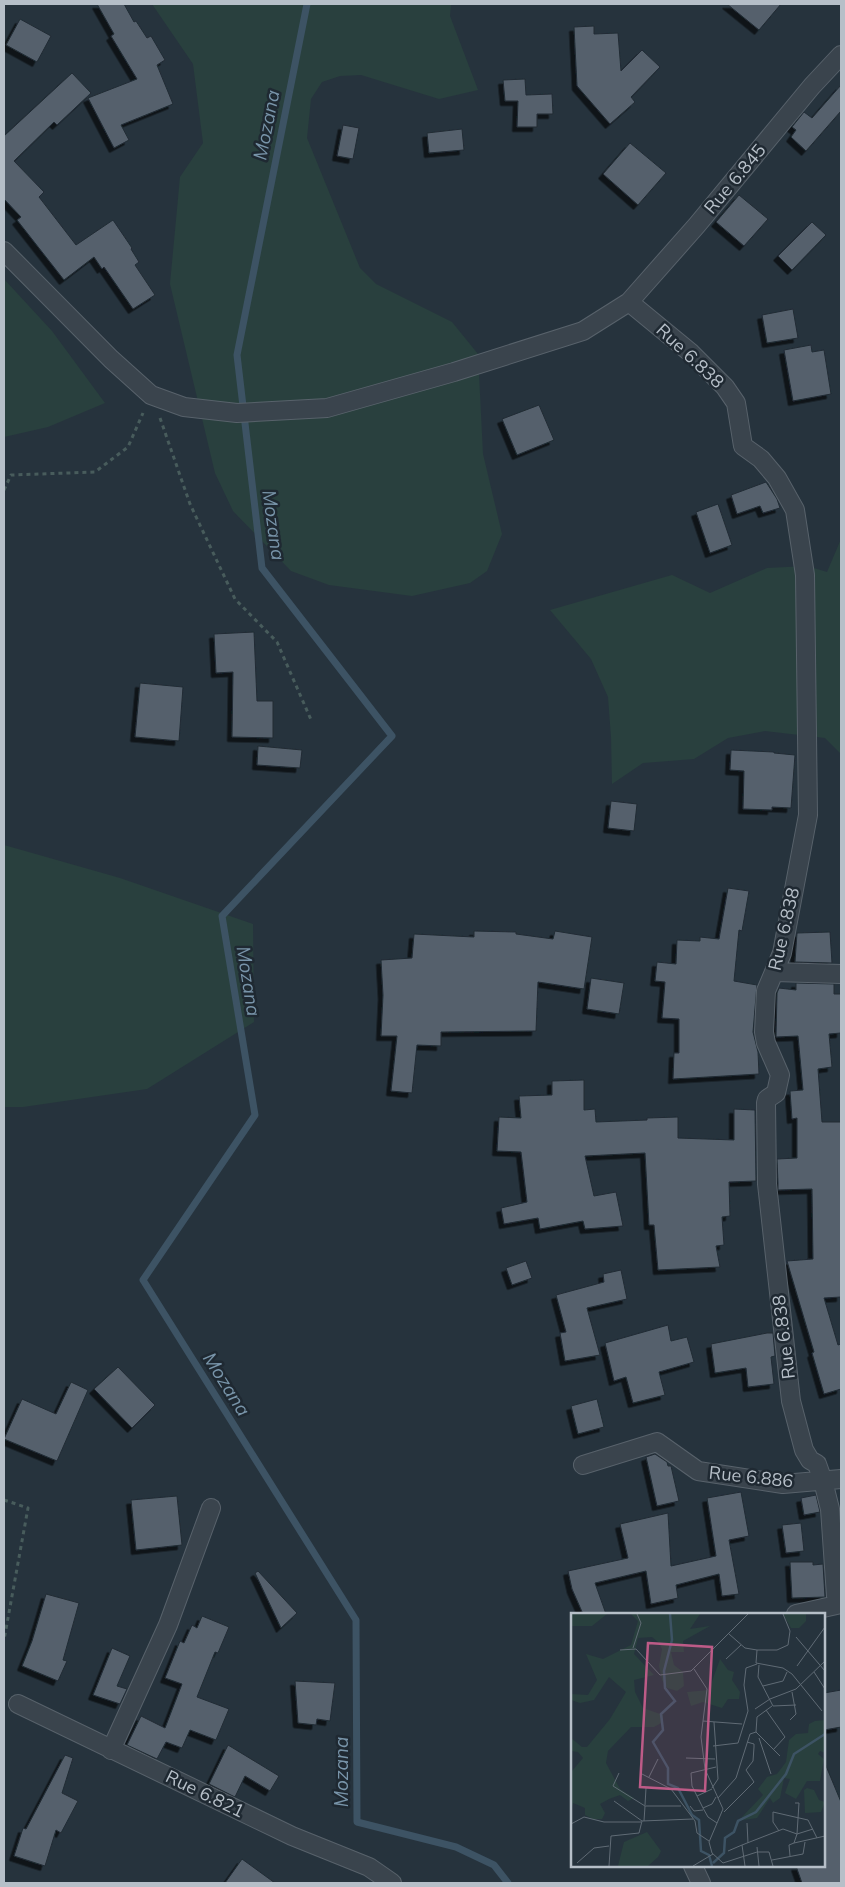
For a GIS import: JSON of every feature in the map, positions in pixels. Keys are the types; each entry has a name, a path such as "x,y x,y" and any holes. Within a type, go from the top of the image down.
{"street":[{"name":"Rue 6.845","path":"151,396 184,407 237,413 327,408 454,372 583,330 629,302 697,225 818,79 841,55"},
{"path":"4,251 111,359 151,396"},
{"name":"Rue 6.838","path":"629,302 691,353 726,387 736,403 743,446 761,459 777,478 795,510 805,575 808,815 782,953 766,991 764,1032 766,1043 780,1075 776,1093 767,1099 766,1102 768,1193 792,1401 804,1450 810,1460 816,1464 823,1481 830,1509 836,1596 841,1603"},
{"path":"775,972 841,974"},
{"name":"Rue 6.886","path":"583,1465 658,1442 698,1471 783,1484 841,1479"},
{"path":"112,1750 168,1625 211,1508"},
{"path":"800,1613 841,1603"},
{"name":"Rue 6.821","path":"18,1704 292,1836 369,1867 392,1883"},
{"path":"693,1867 701,1883"}],"path":[{"path":"4,490 12,475 96,472 128,447 151,396"},
{"path":"151,396 190,504 235,599 278,642 312,722"},
{"path":"4,1500 28,1508 4,1640"}],"green space":[{"path":"152,4 451,4 450,16 478,90 439,99 361,75 340,76 322,82 311,99 307,138 360,268 376,284 452,322 478,354 483,454 502,534 487,571 470,583 412,596 329,585 291,571 233,511 215,473 170,284 180,177 203,143 193,64"},
{"path":"4,279 52,331 105,403 48,427 4,437"},
{"path":"841,539 841,754 825,738 765,731 728,738 694,759 643,763 612,784 608,697 591,659 550,610 672,575 710,593 767,568 807,566 827,572"},
{"path":"4,845 120,878 253,924 254,1022 147,1089 23,1107 4,1107"}],"building":[{"path":"97,4 124,4 134,22 136,21 147,38 151,36 165,60 157,65 173,104 121,125 129,140 114,148 88,98 137,79 111,36 114,34"},
{"path":"727,4 781,4 759,30"},
{"path":"20,19 51,36 37,62 6,45"},
{"path":"594,26 594,34 618,33 621,71 642,50 660,67 631,97 635,102 610,124 577,86 574,27"},
{"path":"72,73 91,93 57,125 54,122 14,161 44,192 39,197 76,245 113,220 132,248 139,262 135,265 155,295 133,309 104,267 102,269 94,257 64,280 17,220 21,217 4,199 4,136"},
{"path":"525,79 526,95 552,94 553,114 537,114 537,127 517,127 518,101 505,101 503,80"},
{"path":"841,85 841,111 806,151 791,137 796,130 792,127 804,112 812,118"},
{"path":"343,125 359,128 353,159 337,156"},
{"path":"462,129 464,150 429,153 427,133"},
{"path":"630,143 666,173 638,205 603,174"},
{"path":"739,195 768,219 744,246 716,222"},
{"path":"812,222 826,235 792,270 778,256"},
{"path":"793,309 798,338 767,343 762,315"},
{"path":"811,345 812,352 824,350 831,394 793,401 784,350"},
{"path":"539,405 554,440 517,455 502,419"},
{"path":"766,482 777,499 780,508 763,513 760,506 737,514 731,495"},
{"path":"718,504 732,545 710,553 696,512"},
{"path":"254,632 257,701 273,701 273,738 232,737 233,672 216,673 214,634"},
{"path":"140,683 183,687 179,741 135,737"},
{"path":"258,746 302,750 300,768 257,765"},
{"path":"731,750 795,755 791,808 772,807 772,810 743,809 744,771 730,770"},
{"path":"611,801 637,804 634,831 608,828"},
{"path":"728,888 749,891 742,931 739,930 734,981 757,985 753,1032 758,1052 759,1074 673,1079 674,1053 679,1053 679,1019 662,1018 665,982 655,981 657,962 676,964 677,940 700,941 700,937 719,939"},
{"path":"474,931 516,932 516,934 553,939 555,931 592,937 584,989 538,982 536,1031 441,1032 441,1046 417,1045 412,1093 391,1091 397,1036 381,1036 383,995 381,960 412,958 414,934 474,937"},
{"path":"830,932 832,963 795,962 797,933"},
{"path":"591,978 624,983 619,1014 587,1009"},
{"path":"796,983 834,984 834,994 841,994 841,1033 829,1034 832,1067 818,1069 822,1122 841,1122 841,1297 824,1298 838,1345 841,1344 841,1389 824,1394 812,1353 814,1352 787,1261 813,1259 812,1189 778,1190 777,1159 797,1158 797,1118 792,1119 790,1091 803,1090 798,1036 776,1037 777,993 779,988 796,990"},
{"path":"584,1080 584,1110 595,1109 596,1122 678,1117 678,1138 734,1140 734,1109 755,1110 756,1181 729,1182 730,1216 722,1217 724,1245 716,1246 720,1267 658,1270 654,1225 649,1225 645,1153 585,1156 594,1196 616,1192 623,1226 585,1229 583,1221 540,1229 538,1218 504,1224 501,1208 527,1202 521,1152 497,1151 499,1117 521,1118 519,1096 552,1095 552,1081"},
{"path":"526,1261 532,1278 512,1285 506,1268"},
{"path":"621,1270 627,1299 587,1308 600,1355 565,1361 560,1333 566,1332 556,1295 604,1282 603,1274"},
{"path":"668,1325 671,1341 687,1337 694,1362 659,1372 665,1395 633,1403 626,1377 614,1381 605,1343"},
{"path":"773,1333 775,1356 771,1357 774,1384 748,1387 746,1368 715,1373 711,1344"},
{"path":"118,1367 155,1405 132,1428 94,1389"},
{"path":"71,1382 88,1390 57,1461 4,1439 22,1399 56,1414"},
{"path":"597,1399 604,1427 578,1434 571,1406"},
{"path":"655,1454 667,1462 668,1466 671,1466 679,1501 657,1506 646,1457"},
{"path":"741,1492 749,1536 729,1540 739,1594 722,1596 719,1574 676,1585 678,1598 651,1604 646,1571 595,1583 606,1613 583,1613 572,1589 568,1571 628,1558 620,1524 668,1513 671,1566 716,1556 707,1498"},
{"path":"816,1495 820,1512 804,1515 801,1498"},
{"path":"177,1496 182,1545 136,1550 131,1500"},
{"path":"801,1523 804,1551 786,1553 782,1525"},
{"path":"790,1562 813,1562 813,1565 823,1564 825,1597 792,1598"},
{"path":"258,1571 297,1613 281,1628 255,1573"},
{"path":"46,1594 79,1603 63,1660 67,1661 58,1681 22,1666 32,1641"},
{"path":"202,1616 229,1627 218,1653 215,1652 197,1697 229,1709 216,1740 190,1730 182,1748 166,1742 157,1759 127,1745 141,1716 165,1728 182,1684 165,1678 180,1641 184,1643 192,1625 197,1628"},
{"path":"112,1648 130,1656 117,1686 127,1689 120,1704 93,1695"},
{"path":"295,1681 335,1683 330,1721 317,1719 316,1725 298,1723"},
{"path":"841,1690 841,1727 825,1730 825,1693"},
{"path":"228,1745 279,1776 270,1791 245,1776 235,1797 209,1784"},
{"path":"65,1755 73,1758 62,1793 78,1801 61,1833 56,1830 45,1866 14,1856 23,1828 26,1829"},
{"path":"825,1763 841,1802 841,1883 802,1883 796,1867 825,1867"},
{"path":"242,1859 275,1883 225,1883"}],"waterway":[{"name":"Mozana","path":"307,4 237,355 262,568 392,736 222,916 255,1115 143,1280 356,1620 357,1822 456,1847 494,1865 508,1883"}]}
